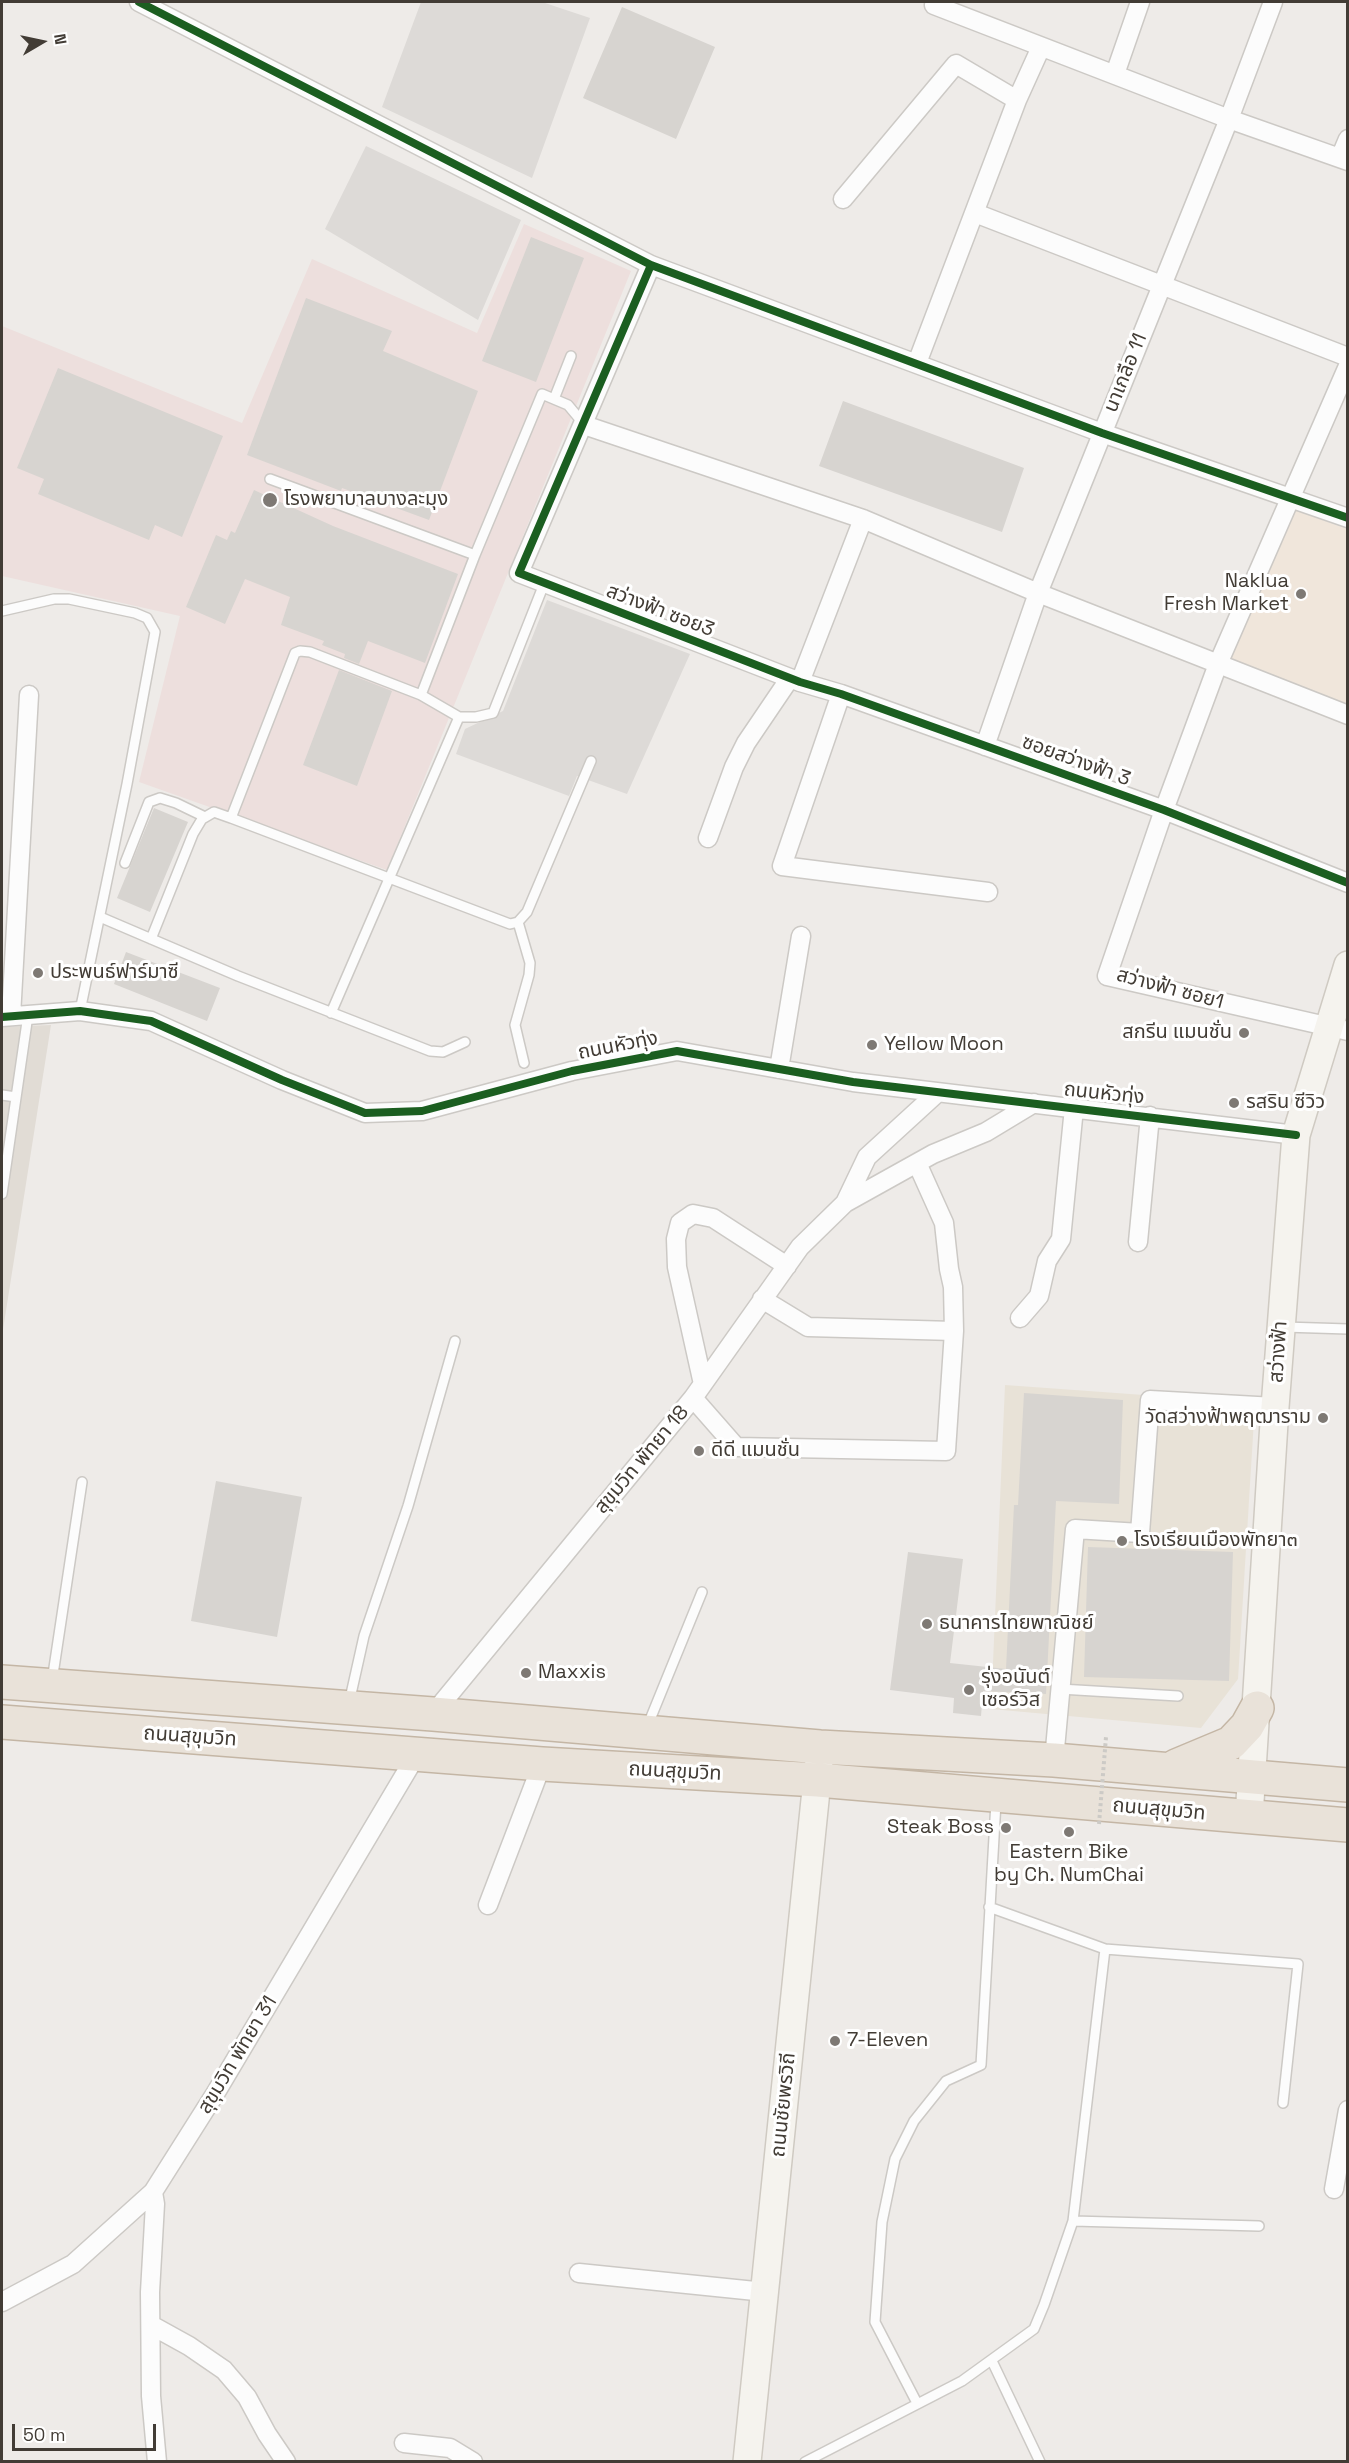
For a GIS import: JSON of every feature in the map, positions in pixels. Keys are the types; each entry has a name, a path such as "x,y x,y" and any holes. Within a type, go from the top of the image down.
{"highway":[{"name":"ถนนสุขุมวิท","path":"2,1682 433,1714 820,1748 1054,1760 1347,1785"},
{"path":"1168,1769 1231,1743 1247,1726 1257,1708"},
{"name":"ถนนสุขุมวิท","path":"2,1722 542,1764 818,1780 1347,1825"}],"street":[{"path":"139,2 651,265 1102,432 1347,518"},
{"path":"1115,74 1140,2"},
{"name":"นาเกลือ 11","path":"985,746 1038,593 1229,119 1273,2"},
{"path":"934,5 1229,119 1344,160 1347,139"},
{"path":"917,363 1017,100 1041,47"},
{"path":"843,199 956,64 1017,100"},
{"path":"975,213 1347,357"},
{"path":"651,265 584,425 863,519 1038,593 1347,715"},
{"path":"1164,810 1218,664 1347,366"},
{"name":"สว่างฟ้า ซอย3","path":"584,425 519,573 795,680"},
{"path":"708,838 734,766 746,743 795,680 863,519"},
{"name":"ซอยสว่างฟ้า 3","path":"795,680 841,694 1164,810 1347,883"},
{"path":"841,694 782,866 988,892"},
{"path":"14,1016 29,695"},
{"name":"สว่างฟ้า ซอย1","path":"1164,810 1107,976 1337,1029"},
{"path":"778,1069 801,936"},
{"name":"สว่างฟ้า","path":"1249,1817 1275,1407 1296,1135 1337,1029 1347,965"},
{"name":"ถนนหัวทุ่ง","path":"14,1016 80,1011 151,1021 282,1080 365,1113 422,1111 572,1071 677,1051 937,1093 1150,1116 1296,1135"},
{"name":"สุขุมวิท พัทยา 18","path":"845,1203 867,1157 937,1093"},
{"name":"สุขุมวิท พัทยา 18","path":"433,1714 698,1391 800,1247 845,1203 917,1163 986,1132 1034,1103"},
{"path":"1020,1318 1039,1296 1047,1261 1061,1239 1074,1108"},
{"path":"1138,1242 1150,1116"},
{"path":"787,1266 713,1218 693,1214 680,1222 676,1239 677,1268 698,1391 736,1447 946,1451 954,1331 953,1287 944,1222 917,1163"},
{"path":"762,1299 808,1327 954,1331"},
{"path":"1054,1760 1075,1529 1140,1533 1150,1400 1275,1407"},
{"name":"ถนนชัยพรวิถี","path":"747,2462 820,1748"},
{"name":"สุขุมวิท พัทยา 31","path":"2,2302 73,2264 153,2192 221,2083 417,1754"},
{"path":"488,1905 542,1764"},
{"path":"1334,2189 1347,2110"},
{"path":"153,2192 155,2204 150,2292 151,2396 157,2462"},
{"path":"579,2273 765,2292"},
{"path":"151,2325 189,2346 224,2370 247,2397 267,2434 286,2462"},
{"path":"404,2443 450,2448 473,2462"}],"lane":[{"path":"554,399 571,356"},
{"path":"421,695 475,555 542,394 568,405 584,425"},
{"path":"270,479 475,555"},
{"path":"231,818 295,653 310,652 421,695 459,717 476,717 493,713 544,584"},
{"path":"2,611 54,599 69,599 135,613 147,618 155,632 80,1011"},
{"path":"331,1013 459,717"},
{"path":"151,939 193,834 205,817 214,812 500,922 510,924 518,922 523,918 534,897 591,761"},
{"path":"124,863 149,802 160,798 205,817"},
{"path":"100,917 331,1013 437,1053 465,1042"},
{"path":"518,922 530,963 529,975 515,1025 524,1064"},
{"path":"2,1194 16,1097 14,1016"},
{"path":"2,1095 16,1097"},
{"path":"1281,1327 1347,1329"},
{"path":"348,1708 364,1636 408,1506 455,1341"},
{"path":"51,1686 82,1482"},
{"path":"645,1732 702,1592"},
{"path":"1060,1689 1178,1695"},
{"path":"917,2403 875,2322 882,2222 895,2159 914,2121 946,2081 981,2065 997,1797"},
{"path":"989,1907 1105,1950 1298,1964 1283,2103"},
{"path":"805,2462 962,2381 1034,2329 1073,2220 1105,1950"},
{"path":"1073,2220 1259,2226"},
{"path":"992,2361 1040,2462"}],"path":[{"path":"1099,1824 1106,1737"}],"shaded area":[{"path":"421,2 542,2 590,18 532,178 382,107"},
{"path":"366,146 521,220 478,320 325,229"},
{"name":"โรงพยาบาลบางละมุง","path":"524,224 631,271 387,870 139,782 180,616 2,576 2,326 242,423 312,259 477,333"},
{"name":"Naklua Fresh Market","path":"1290,508 1347,529 1347,707 1228,659"},
{"path":"547,600 690,654 627,794 577,776 569,796 456,754 465,729 503,711"},
{"path":"51,1025 2,1336 2,1027"},
{"name":"โรงเรียนเมืองพัทยา๓","path":"1005,1385 1255,1403 1238,1679 1201,1728 991,1709"}],"building":[{"path":"622,7 715,47 676,139 583,98"},
{"path":"531,237 584,258 536,382 482,361"},
{"path":"306,298 392,331 383,351 478,391 429,520 342,488 341,491 247,455"},
{"path":"58,368 223,436 182,537 155,525 149,540 38,494 44,479 17,468"},
{"path":"843,401 1024,468 1002,532 819,466"},
{"path":"254,490 333,526 458,574 425,663 368,641 359,664 344,658 345,654 322,645 324,641 281,625 290,597 245,579 225,624 186,607 216,535 227,540 231,531 235,533"},
{"path":"339,670 392,691 357,786 303,765"},
{"path":"154,808 188,822 150,912 117,898"},
{"path":"126,952 220,988 207,1021 114,984"},
{"path":"1024,1393 1123,1400 1119,1504 1056,1501 1046,1694 983,1691 981,1716 953,1713 954,1698 890,1690 908,1552 963,1559 950,1663 1006,1669 1014,1505 1018,1505"},
{"path":"216,1481 302,1497 277,1637 191,1621"},
{"path":"1088,1547 1233,1552 1229,1681 1084,1677"}],"cycle path":[{"path":"139,2 651,265 1102,433 1348,518"},
{"path":"651,265 519,573 800,682 841,694 1164,810 1348,883"},
{"path":"2,1017 80,1011 151,1021 282,1080 365,1113 422,1111 572,1071 677,1051 853,1082 1296,1135"}],"place":[{"name":"โรงพยาบาลบางละมุง","path":"270,500"},
{"name":"Naklua Fresh Market","path":"1301,594"},
{"name":"ประพนธ์ฟาร์มาซี","path":"38,973"},
{"name":"สกรีน แมนชั่น","path":"1244,1033"},
{"name":"Yellow Moon","path":"872,1045"},
{"name":"รสริน ซีวิว","path":"1234,1103"},
{"name":"วัดสว่างฟ้าพฤฒาราม","path":"1323,1418"},
{"name":"ดีดี แมนชั่น","path":"699,1451"},
{"name":"โรงเรียนเมืองพัทยา๓","path":"1122,1541"},
{"name":"ธนาคารไทยพาณิชย์","path":"927,1624"},
{"name":"Maxxis","path":"526,1673"},
{"name":"รุ่งอนันต์ เซอร์วิส","path":"969,1690"},
{"name":"Steak Boss","path":"1006,1828"},
{"name":"Eastern Bike by Ch. NumChai","path":"1069,1832"},
{"name":"7-Eleven","path":"835,2041"}]}
